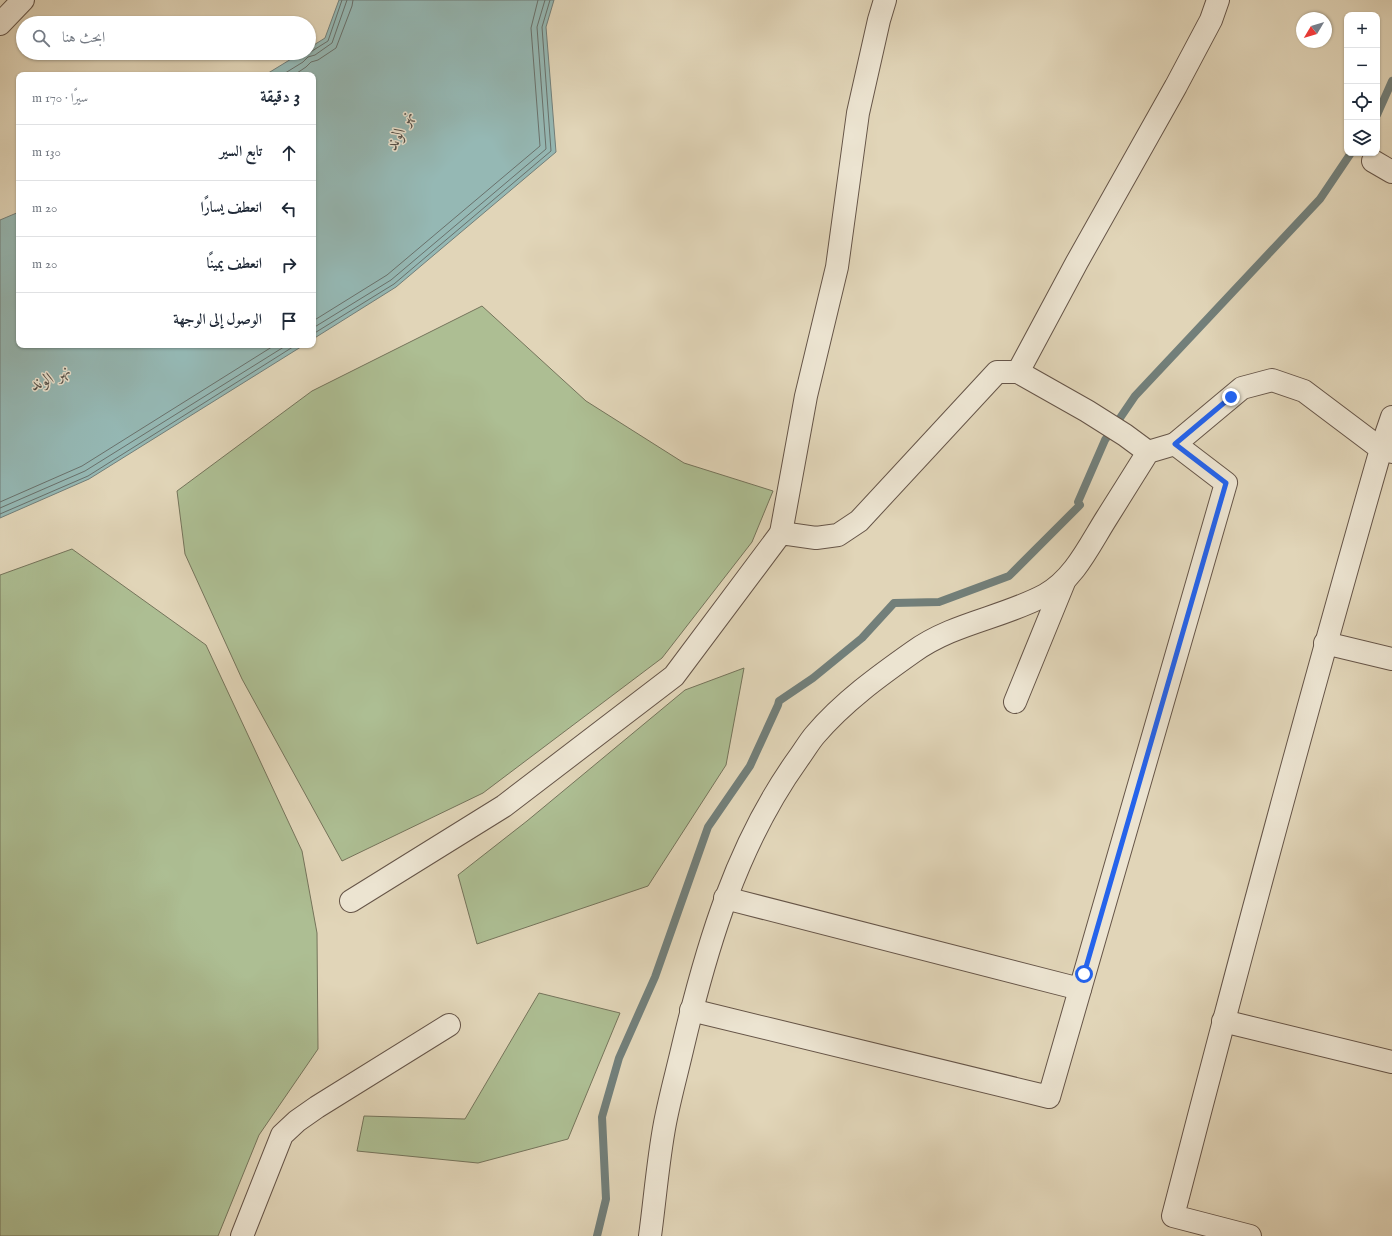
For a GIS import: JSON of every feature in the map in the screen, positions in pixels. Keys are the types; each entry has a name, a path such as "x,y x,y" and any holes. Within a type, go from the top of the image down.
{"street":[{"path":"0,24 23,0"},
{"path":"351,901 504,806 674,676 781,533 806,396 837,267 858,113 885,0"},
{"path":"1018,372 1190,60 1211,20 1218,0"},
{"path":"1372,161 1392,172"},
{"path":"781,533 816,538 838,535 854,524 997,372 1018,372 1087,411 1125,435 1148,452"},
{"path":"1015,702 1064,582 1078,563 1148,452 1175,444 1242,388 1272,380 1304,391 1386,450"},
{"path":"1244,1235 1173,1216 1223,1021 1325,643 1386,450 1392,417"},
{"path":"692,1010 1048,1098 1226,483 1175,444"},
{"path":"650,1236 665,1122 692,1010 725,898 758,823 783,780 816,735 840,709 915,650 962,626 1026,604 1050,592 1064,582"},
{"path":"1325,643 1392,659"},
{"path":"725,898 1080,989"},
{"path":"1223,1021 1392,1062"},
{"path":"242,1236 282,1135 297,1121 317,1107 449,1025"}],"green space":[{"path":"482,306 586,401 684,463 773,491 752,542 662,658 483,793 342,861 242,679 185,554 177,491 312,391"},
{"path":"72,549 206,645 302,851 317,933 318,1049 259,1135 218,1236 0,1236 0,575"},
{"path":"744,668 726,765 648,886 477,944 458,875 527,821 685,690"},
{"path":"539,993 620,1013 568,1139 478,1163 357,1151 364,1116 465,1119"}],"water":[{"name":"نهر الوند","path":"339,0 554,0 546,27 556,152 396,287 316,337 316,72 270,72 290,60 316,60 316,44 325,38"},
{"name":"نهر الوند","path":"16,213 16,348 299,348 89,479 0,518 0,220"}],"waterway":[{"path":"1380,108 1392,81"},
{"path":"597,1236 606,1199 602,1117 619,1058 655,977 708,827 750,766 779,701 813,678 862,638 894,603 939,602 1009,576 1080,505 1078,502 1105,440 1135,396 1320,199 1349,156"}],"route":[{"path":"1084,974 1226,483 1175,444 1231,397"}]}
